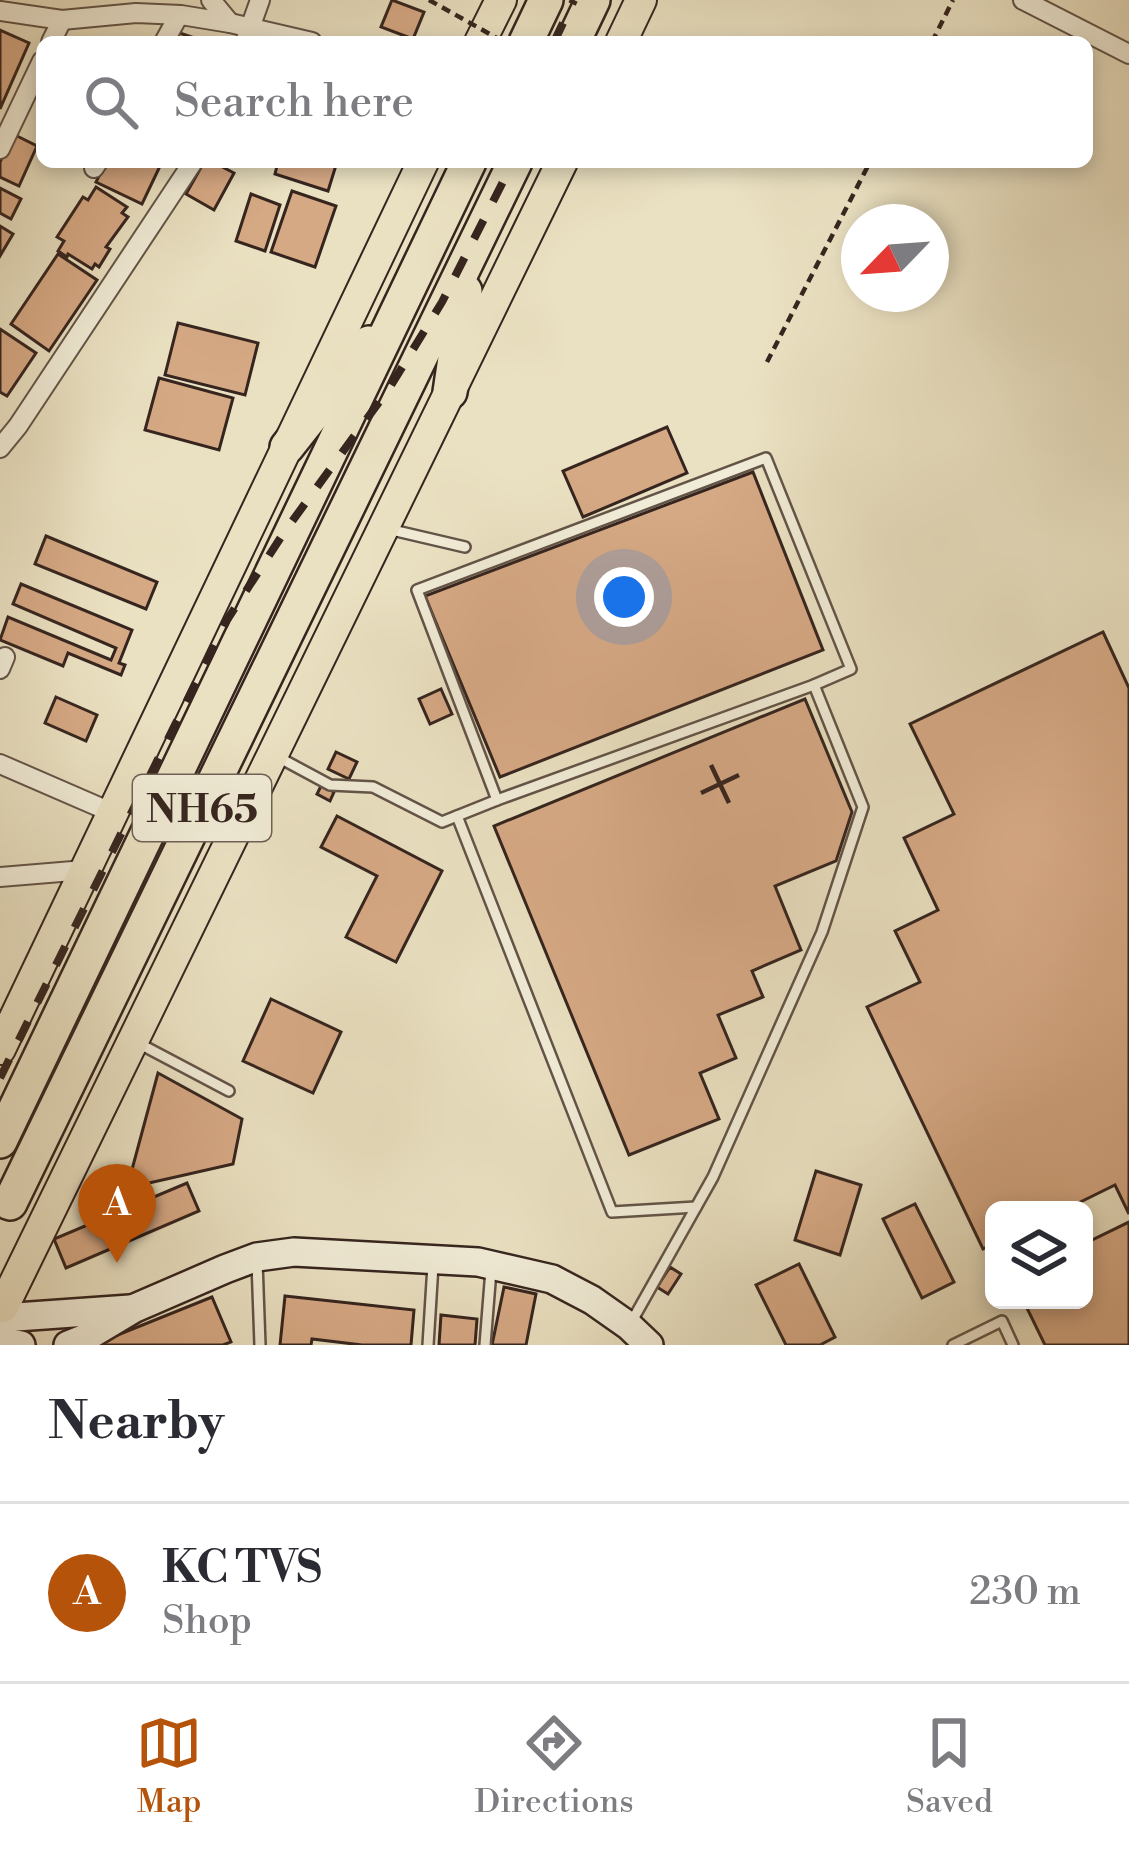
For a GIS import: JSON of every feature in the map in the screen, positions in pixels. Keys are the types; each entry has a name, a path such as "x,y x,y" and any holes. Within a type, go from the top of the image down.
{"highway":[{"path":"529,36 546,0"},
{"path":"576,36 593,0"},
{"name":"NH65","path":"0,1141 466,168"},
{"name":"NH65","path":"10,1203 512,168"},
{"path":"450,392 471,254"},
{"path":"287,447 403,298"}],"main road":[{"path":"484,36 501,0"},
{"path":"624,36 641,0"},
{"path":"0,1049 420,168"},
{"path":"1,1314 559,168"},
{"path":"79,1343 135,1308 257,1257 295,1252 491,1265 551,1279 592,1300 639,1335"},
{"path":"1,1314 135,1308"},
{"path":"1,1314 21,1345"}],"street":[{"path":"211,0 241,31"},
{"path":"241,31 260,0"},
{"path":"1023,0 1129,54"},
{"path":"0,10 62,20 136,13 178,15 273,36"},
{"path":"167,36 178,15"},
{"path":"54,36 62,20"},
{"path":"0,149 36,74"},
{"path":"0,448 189,168"},
{"path":"0,764 113,813"},
{"path":"0,877 85,870"}],"lane":[{"path":"273,754 330,785 373,787 442,823 851,669 766,458 417,590 496,800"},
{"path":"383,528 465,547"},
{"path":"639,1335 822,932 863,807 814,685"},
{"path":"457,816 612,1212 696,1207"},
{"path":"133,1041 229,1091"},
{"path":"257,1257 260,1345"},
{"path":"428,1345 433,1260"},
{"path":"485,1345 491,1265"},
{"path":"952,1345 1002,1322 1013,1345"}],"path":[{"path":"429,0 493,36"},
{"path":"935,36 953,0"},
{"path":"767,362 867,168"}],"building":[{"path":"392,0 424,12 414,36 381,27"},
{"path":"0,30 29,43 0,109"},
{"path":"13,134 36,146 19,186 0,177 0,162"},
{"path":"103,168 159,168 142,204 96,182"},
{"path":"201,168 234,173 214,210 186,194"},
{"path":"276,168 335,168 328,191 275,174"},
{"path":"96,187 127,207 122,213 128,217 106,247 110,249 99,267 95,264 92,269 58,251 64,241 57,237 83,197 88,200"},
{"path":"0,188 21,199 11,219 0,213"},
{"path":"292,191 336,206 315,267 271,252"},
{"path":"251,194 280,205 265,251 236,241"},
{"path":"0,226 13,234 0,256"},
{"path":"58,254 97,280 49,351 11,324"},
{"path":"178,323 258,343 245,395 165,375"},
{"path":"0,329 36,353 7,396 0,392"},
{"path":"159,378 233,398 219,450 145,430"},
{"path":"667,427 687,473 583,517 563,471"},
{"path":"753,472 823,650 500,777 425,596"},
{"path":"46,536 157,582 146,609 35,564"},
{"path":"21,584 132,630 119,663 125,665 121,675 68,653 63,666 0,640 8,617 111,660 116,648 13,604"},
{"path":"1103,632 1129,688 1129,1214 1115,1185 1082,1201 985,1201 983,1249 867,1007 920,982 895,931 938,910 904,838 954,814 910,724"},
{"path":"441,689 452,714 430,724 419,699"},
{"path":"56,697 97,715 86,741 45,723"},
{"path":"805,699 852,812 836,861 775,886 801,950 752,971 763,997 718,1015 736,1058 700,1073 719,1119 629,1155 494,826"},
{"path":"336,752 357,762 349,779 328,769"},
{"path":"321,786 334,792 330,801 317,794"},
{"path":"337,816 442,871 396,962 346,937 377,876 321,847"},
{"path":"271,999 341,1032 313,1093 243,1061"},
{"path":"158,1073 242,1119 233,1164 127,1188"},
{"path":"816,1171 861,1185 840,1255 795,1240"},
{"path":"187,1183 199,1211 66,1268 54,1239"},
{"path":"915,1204 954,1282 922,1298 883,1219"},
{"path":"1129,1222 1129,1345 1045,1345 1027,1309 1093,1309 1093,1240"},
{"path":"799,1264 835,1337 820,1345 786,1345 756,1285"},
{"path":"670,1267 681,1274 668,1294 657,1287"},
{"path":"504,1287 536,1294 526,1345 492,1345"},
{"path":"285,1296 414,1310 411,1345 312,1339 311,1345 280,1345"},
{"path":"212,1297 231,1342 93,1345"},
{"path":"441,1315 477,1319 475,1345 439,1345"}],"railway":[{"path":"557,36 574,0"},
{"path":"0,1078 227,620 390,387 442,302 510,168"}],"place":[{"name":"KC TVS","path":"117,1263"}]}
